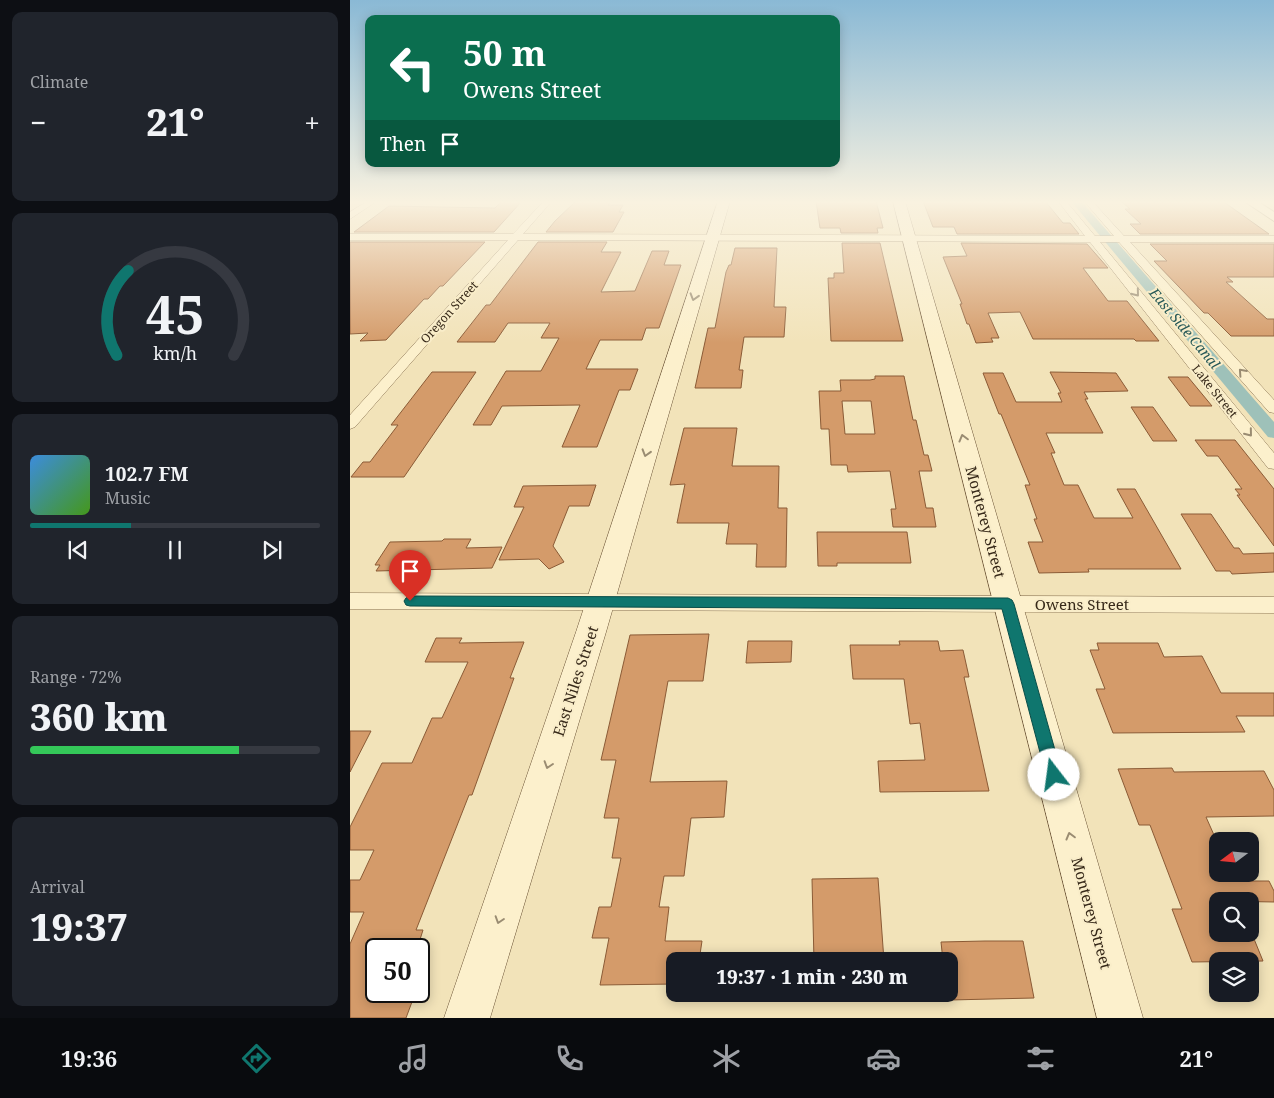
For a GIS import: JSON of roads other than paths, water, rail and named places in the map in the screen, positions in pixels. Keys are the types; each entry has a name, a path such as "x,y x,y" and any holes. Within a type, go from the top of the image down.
{"main road":[{"name":"East Niles Street","path":"467,1018 600,602 709,249"},
{"name":"Monterey Street","path":"912,249 1120,1018"}],"street":[{"name":"Oregon Street","path":"350,424 506,249"},
{"name":"Lake Street","path":"1100,249 1274,464"},
{"path":"1131,249 1274,409"},
{"name":"Owens Street","path":"350,601 1274,604"}],"waterway":[{"name":"East Side Canal","path":"1117,249 1274,433"}]}
